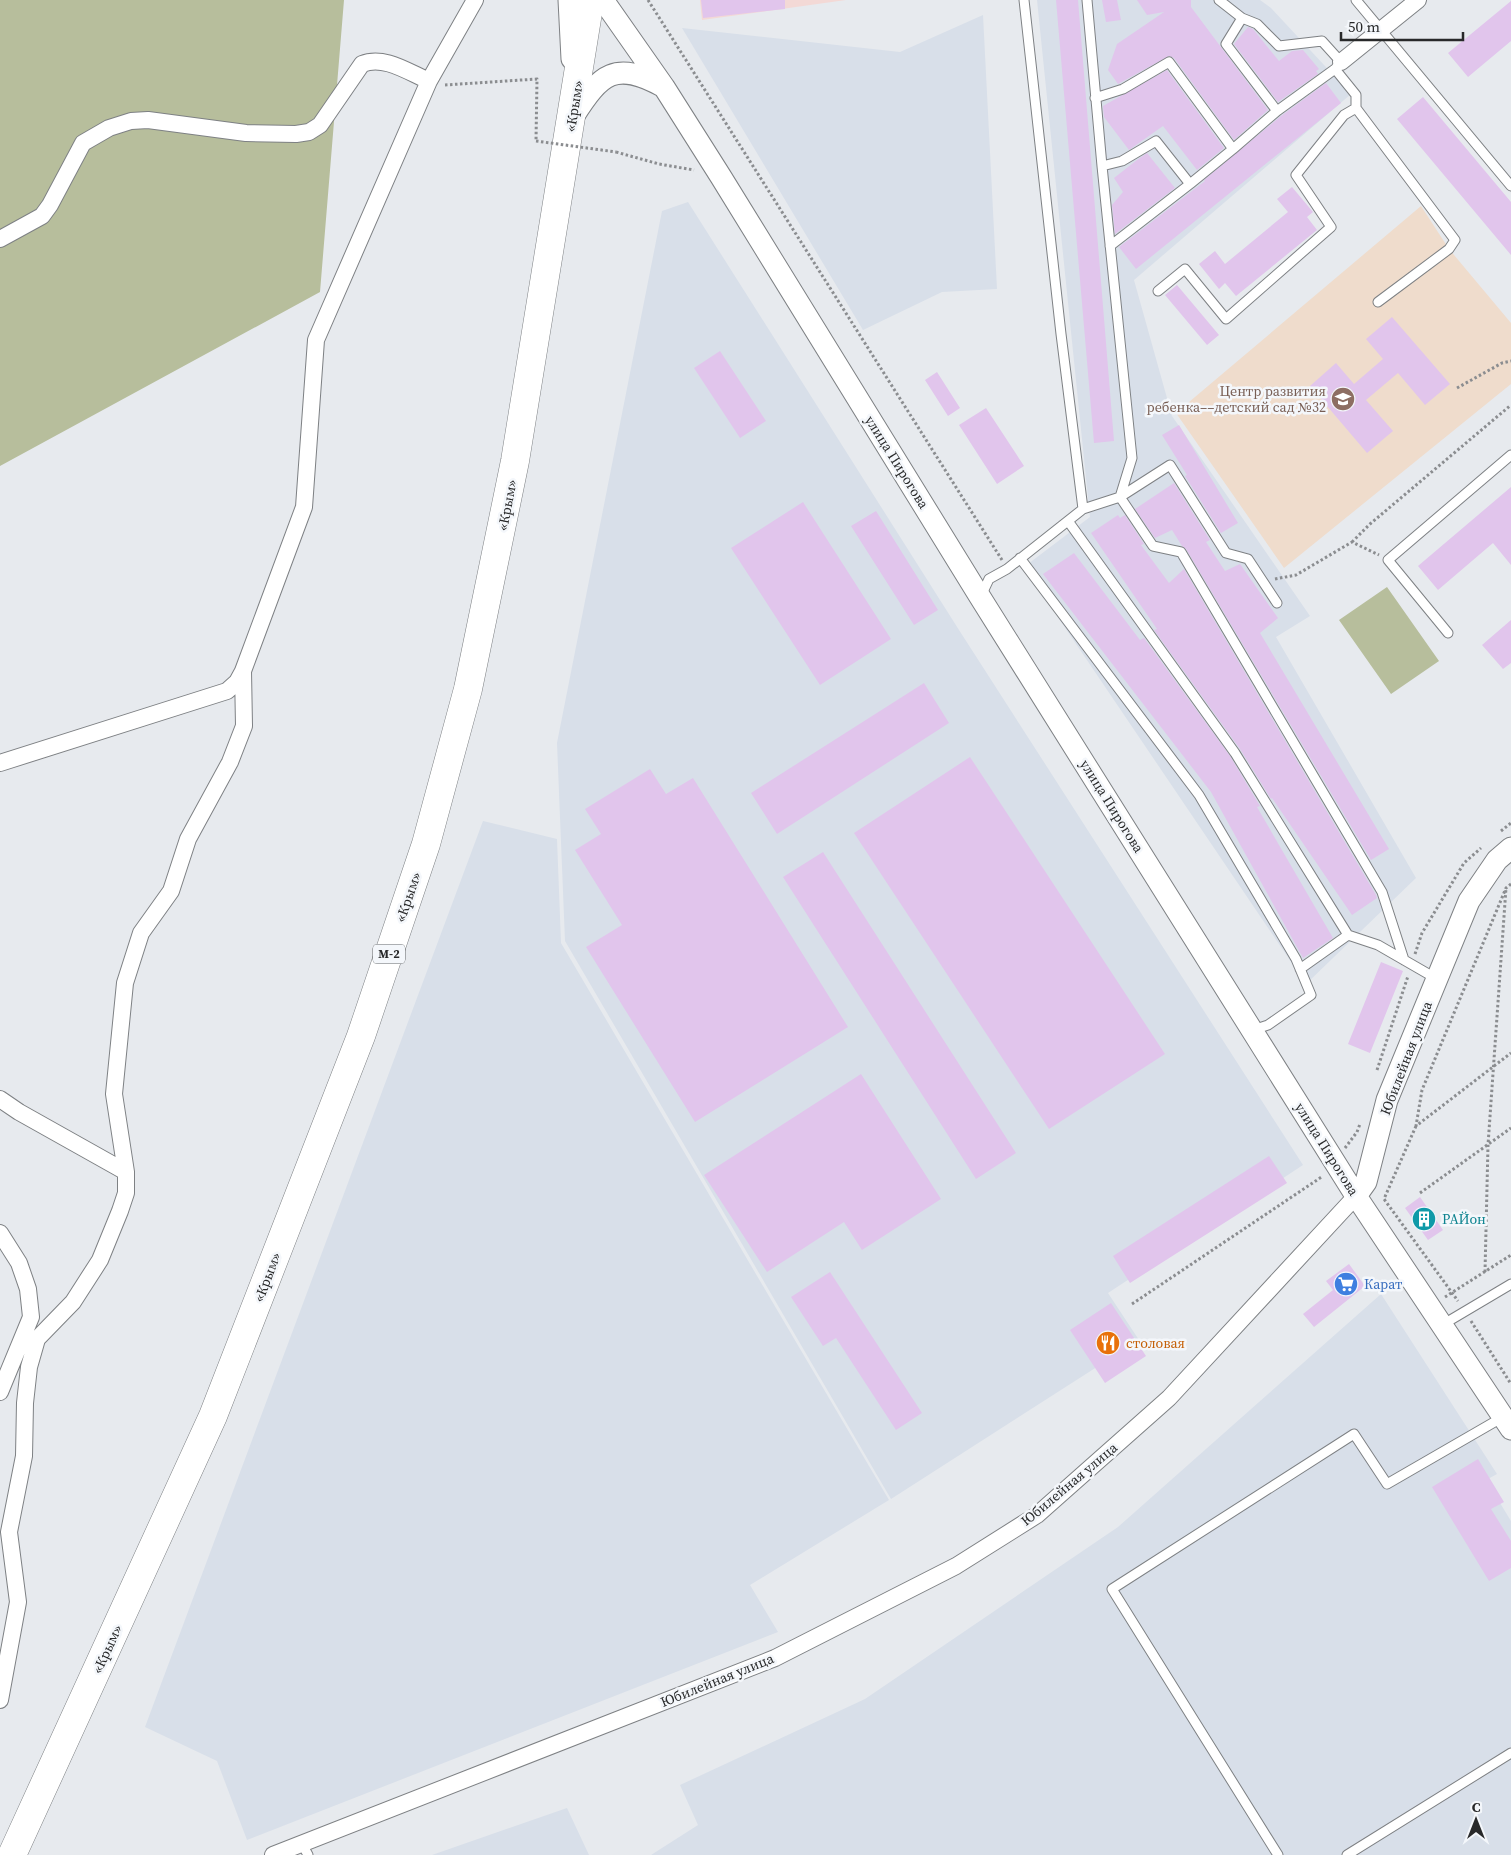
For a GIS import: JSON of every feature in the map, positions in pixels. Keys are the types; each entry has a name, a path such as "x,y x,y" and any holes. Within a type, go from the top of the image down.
{"highway":[{"name":"«Крым»","path":"12,1855 213,1416 361,1036 426,844 468,689 495,565 515,460 590,0"}],"street":[{"path":"0,763 227,691 237,682 243,671 304,507 316,340 429,81 475,0"},
{"path":"569,0 572,44 572,117"},
{"path":"603,0 664,87"},
{"path":"618,0 632,43 664,87"},
{"path":"1338,66 1418,0"},
{"path":"0,239 42,216 50,205 83,143 110,128 131,121 148,120 246,133 296,134 310,132 320,125 362,64 366,62 371,60 384,61 429,81"},
{"path":"572,117 585,97 600,81 615,73 627,72 645,76 664,87"},
{"name":"улица Пирогова","path":"664,87 980,597 1356,1196 1507,1423"},
{"path":"0,1700 18,1602 9,1532 24,1456 25,1403 29,1367 37,1338 73,1302 100,1260 126,1193 126,1172 114,1094 126,982 141,932 171,892 188,838 230,762 244,726 243,671"},
{"name":"Юбилейная улица","path":"273,1855 305,1849 775,1658 956,1566 1037,1515 1169,1398 1356,1196 1366,1182 1387,1100 1469,901 1497,860 1504,841"},
{"path":"0,1100 126,1172"},
{"path":"0,1234 19,1263 28,1288 30,1317 0,1392"},
{"path":"0,1396 25,1403"}],"lane":[{"path":"1024,0 1061,334 1083,510"},
{"path":"1087,0 1132,458 1120,497"},
{"path":"1219,0 1242,18 1257,24 1279,46 1322,41 1356,95 1356,108 1454,240 1449,249 1378,302"},
{"path":"1356,0 1511,186"},
{"path":"1242,18 1226,44 1277,111"},
{"path":"1096,98 1122,89 1169,62 1233,149"},
{"path":"1110,246 1190,184 1277,111 1338,66"},
{"path":"1158,291 1185,269 1226,319 1331,226 1296,176 1344,115 1356,108"},
{"path":"1102,166 1122,161 1156,141 1190,184"},
{"path":"1448,633 1388,560 1511,455"},
{"path":"980,597 989,579 1007,569 1083,510 1120,497 1170,465 1226,553 1248,559 1277,603"},
{"path":"1120,497 1153,546 1181,552 1382,892 1408,962"},
{"path":"1068,521 1235,754 1348,935 1378,945 1437,979"},
{"path":"1020,558 1199,795 1296,959 1310,995 1268,1025 1252,1030"},
{"path":"1300,969 1348,935"},
{"path":"1442,1326 1511,1284"},
{"path":"1278,1855 1112,1589 1354,1434 1387,1484 1507,1423"},
{"path":"1347,1855 1511,1753"}],"path":[{"path":"648,0 1007,569"},
{"path":"429,81 448,86 537,79 536,141 616,152 659,164 689,168 721,177"},
{"path":"1457,388 1502,363 1511,361"},
{"path":"1266,585 1277,578 1296,576 1352,542 1370,524 1511,405"},
{"path":"1352,542 1388,560"},
{"path":"1504,841 1511,823"},
{"path":"1376,1076 1408,962 1422,933 1464,863 1484,846"},
{"path":"1511,884 1506,888 1422,1090 1416,1126 1384,1199 1453,1292 1511,1384"},
{"path":"1485,1272 1488,1145 1506,888"},
{"path":"1416,1126 1511,1053"},
{"path":"1132,1304 1322,1177 1357,1132 1360,1123"},
{"path":"1420,1193 1511,1128"},
{"path":"1429,1306 1511,1255"}],"shaded area":[{"path":"700,0 846,0 702,20"},
{"path":"1037,0 1260,0 1271,8 1351,94 1134,280 1172,416 1310,616 1276,637 1416,878 1306,984 1024,567 1090,517"},
{"path":"983,15 997,289 942,292 863,330 682,28 900,52"},
{"path":"688,202 959,630 1303,1165 1108,1293 1139,1340 891,1499 565,941 557,743 662,211"},
{"name":"Центр развития ребенка––детский сад №32","path":"1421,206 1449,249 1511,323 1511,384 1284,568 1176,413"},
{"path":"483,821 557,839 561,943 889,1500 750,1585 778,1632 247,1840 217,1761 145,1727"},
{"path":"1381,1294 1497,1474 1486,1480 1511,1521 1511,1855 651,1855 698,1825 680,1785 865,1699 1118,1527"},
{"path":"567,1808 589,1855 432,1855"}],"green space":[{"path":"0,0 344,0 320,292 0,466"},
{"path":"1387,587 1439,661 1391,694 1339,620"}],"building":[{"path":"701,0 785,0 785,9 703,18"},
{"path":"1056,0 1078,0 1114,441 1094,443"},
{"path":"1102,0 1117,0 1121,20 1106,22"},
{"path":"1137,0 1191,0 1191,7 1268,110 1234,140 1174,58 1169,56 1118,84 1108,70 1117,44 1164,12 1147,15"},
{"path":"1511,1 1511,41 1468,77 1448,53"},
{"path":"1248,27 1253,29 1279,61 1292,51 1303,50 1319,69 1316,71 1318,74 1278,102 1234,44"},
{"path":"1167,70 1224,148 1197,170 1163,126 1129,150 1104,117 1103,106"},
{"path":"1326,83 1341,103 1136,269 1119,247 1205,181 1281,116"},
{"path":"1423,97 1511,202 1511,255 1397,119"},
{"path":"1147,153 1175,188 1115,234 1112,205 1123,192 1114,178"},
{"path":"1292,187 1313,212 1307,217 1317,230 1236,296 1225,283 1219,289 1199,264 1215,251 1225,264 1288,212 1277,199"},
{"path":"1177,285 1219,335 1207,345 1165,295"},
{"path":"1392,317 1450,384 1425,405 1398,373 1366,400 1393,431 1367,453 1310,386 1336,363 1354,384 1383,359 1366,339"},
{"path":"720,351 766,421 740,438 694,368"},
{"path":"937,372 960,408 948,416 925,380"},
{"path":"986,408 1024,466 997,484 959,425"},
{"path":"1179,425 1238,523 1221,533 1162,435"},
{"path":"1174,483 1210,540 1206,542 1225,571 1240,564 1278,618 1260,633 1389,849 1371,860 1186,549 1172,530 1155,538 1135,509"},
{"path":"1511,487 1511,565 1493,543 1438,590 1418,566"},
{"path":"803,502 891,639 820,685 731,548"},
{"path":"876,511 938,610 914,625 851,526"},
{"path":"1118,515 1120,518 1125,515 1144,544 1141,545 1169,583 1184,569 1376,895 1377,898 1352,915 1271,799 1240,749 1154,630 1157,629 1091,533"},
{"path":"1074,553 1140,640 1144,638 1230,756 1260,806 1257,807 1333,938 1303,958 1211,792 1043,574"},
{"path":"1511,620 1511,663 1503,669 1482,645"},
{"path":"924,683 949,723 777,834 751,793"},
{"path":"970,757 1165,1054 1049,1129 854,833"},
{"path":"650,769 666,794 693,778 848,1027 695,1122 586,947 622,925 575,850 601,834 585,809"},
{"path":"823,852 1016,1153 976,1179 783,877"},
{"path":"1381,962 1403,971 1370,1053 1348,1044"},
{"path":"861,1074 941,1199 862,1250 844,1222 767,1272 704,1175"},
{"path":"1269,1156 1287,1183 1130,1283 1113,1256"},
{"name":"РАЙон","path":"1420,1197 1443,1230 1428,1240 1405,1208"},
{"path":"1349,1264 1365,1286 1314,1327 1303,1314 1333,1290 1326,1281"},
{"path":"830,1272 922,1413 896,1430 836,1338 823,1346 791,1297"},
{"name":"столовая","path":"1111,1303 1146,1356 1105,1383 1070,1330"},
{"path":"1478,1459 1504,1502 1491,1509 1511,1541 1511,1568 1489,1581 1432,1487"}],"place":[{"name":"Центр развития ребенка––детский сад №32","path":"1343,399"},
{"name":"РАЙон","path":"1424,1219"},
{"name":"Карат","path":"1346,1284"},
{"name":"столовая","path":"1108,1343"}]}
